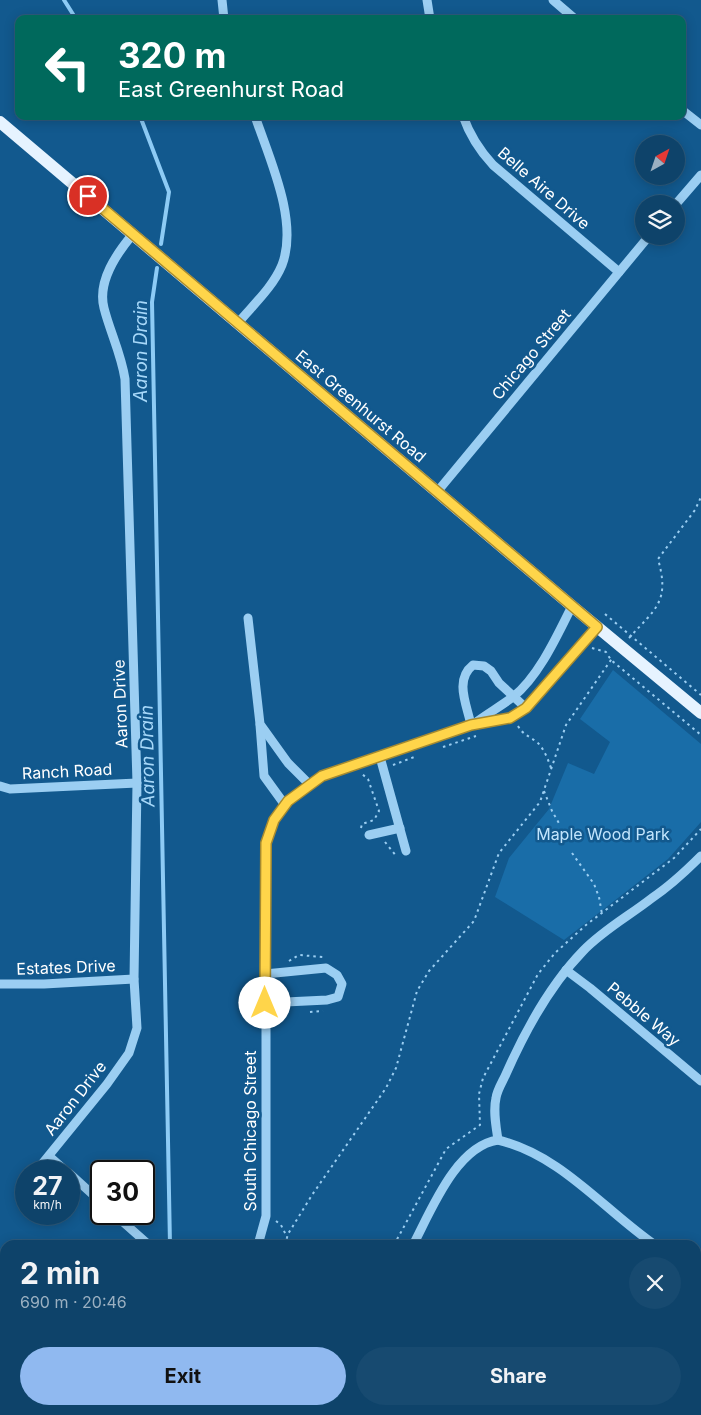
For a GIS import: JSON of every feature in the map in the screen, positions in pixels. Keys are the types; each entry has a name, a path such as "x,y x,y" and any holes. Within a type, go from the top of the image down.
{"main road":[{"name":"East Greenhurst Road","path":"0,122 701,714"}],"street":[{"path":"222,0 224,15"},
{"path":"427,0 429,15"},
{"path":"553,0 570,15"},
{"path":"686,113 701,125"},
{"path":"238,323 274,279 282,264 286,243 283,204 257,120"},
{"name":"Belle Aire Drive","path":"464,120 469,135 478,149 493,165 619,272"},
{"path":"684,195 701,175"},
{"name":"Aaron Drive","path":"46,1160 107,1084 129,1053 137,1028 134,979 137,783 124,379 121,358 103,306 103,289 109,270 118,252 133,234"},
{"name":"Chicago Street","path":"437,492 642,245"},
{"name":"South Chicago Street","path":"471,725 514,696 528,680 548,651 572,606"},
{"path":"248,618 264,776 285,805"},
{"name":"South Chicago Street","path":"259,1240 266,1216 266,843 274,820 285,805 322,776 471,725 510,718 526,708 597,627"},
{"path":"471,725 462,680 465,671 473,665 484,666 526,708"},
{"path":"260,724 288,763 310,785"},
{"path":"380,757 405,853"},
{"name":"Ranch Road","path":"0,786 10,789 137,783"},
{"path":"369,835 400,828"},
{"path":"498,1140 495,1117 496,1098 511,1062 541,1008 566,970 583,951 616,922 683,874 701,856"},
{"path":"265,974 326,968 337,975 342,984 338,997 327,1000 265,1003"},
{"name":"Pebble Way","path":"566,970 701,1081"},
{"name":"Estates Drive","path":"0,984 44,984 134,979"},
{"path":"416,1240 454,1170 470,1152 490,1141 498,1140 518,1144 574,1179 649,1240"},
{"path":"49,1156 54,1160"},
{"path":"80,1183 90,1192"},
{"path":"126,1225 143,1240"}],"path":[{"path":"286,1240 312,1195 386,1088 396,1068 417,991 429,971 474,921 498,853 540,802 566,725 611,660 658,606 664,580 658,559 695,510 701,497"},
{"path":"605,614 701,695"},
{"path":"586,650 591,647 606,652 611,660 701,735"},
{"path":"510,718 516,722 523,734 537,743 546,754 551,768"},
{"path":"438,748 484,733"},
{"path":"392,765 419,755"},
{"path":"360,830 362,824 374,820 378,810 368,779 361,773"},
{"path":"544,791 560,825"},
{"path":"378,839 387,843 396,857 405,853"},
{"path":"572,853 594,884 599,896 602,914"},
{"path":"281,961 290,961 298,955 330,958"},
{"path":"302,1011 317,1013 326,1010"},
{"path":"272,1217 281,1225 287,1237"}],"green space":[{"name":"Maple Wood Park","path":"613,670 701,744 701,822 668,859 564,940 495,897 509,858 549,809 568,763 594,774 610,742 580,719"}],"waterway":[{"name":"Aaron Drain","path":"64,0 73,15"},
{"name":"Aaron Drain","path":"142,120 169,192 161,244"},
{"name":"Aaron Drain","path":"157,268 152,302 170,1240"}],"route":[{"path":"88,196 597,627 526,708 510,718 471,725 322,776 288,801 274,820 266,843 265,1003"}]}
